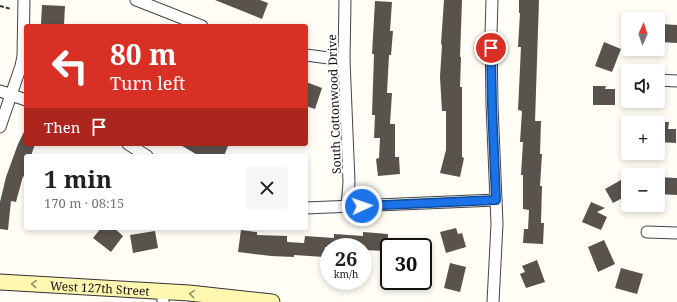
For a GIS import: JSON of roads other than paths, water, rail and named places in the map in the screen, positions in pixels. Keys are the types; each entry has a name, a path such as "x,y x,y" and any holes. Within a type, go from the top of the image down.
{"main road":[{"name":"West 127th Street","path":"0,282 163,297 272,302"}],"street":[{"path":"0,127 12,95 23,56 24,0"},
{"path":"136,0 197,24"},
{"name":"South Cottonwood Drive","path":"345,0 344,60 349,182 347,207"},
{"path":"492,0 492,105 497,224 493,302"},
{"path":"308,55 344,60"},
{"path":"665,80 677,81"},
{"path":"0,91 24,99"},
{"path":"131,146 144,154"},
{"path":"308,208 496,200"},
{"path":"647,232 677,233"}]}
